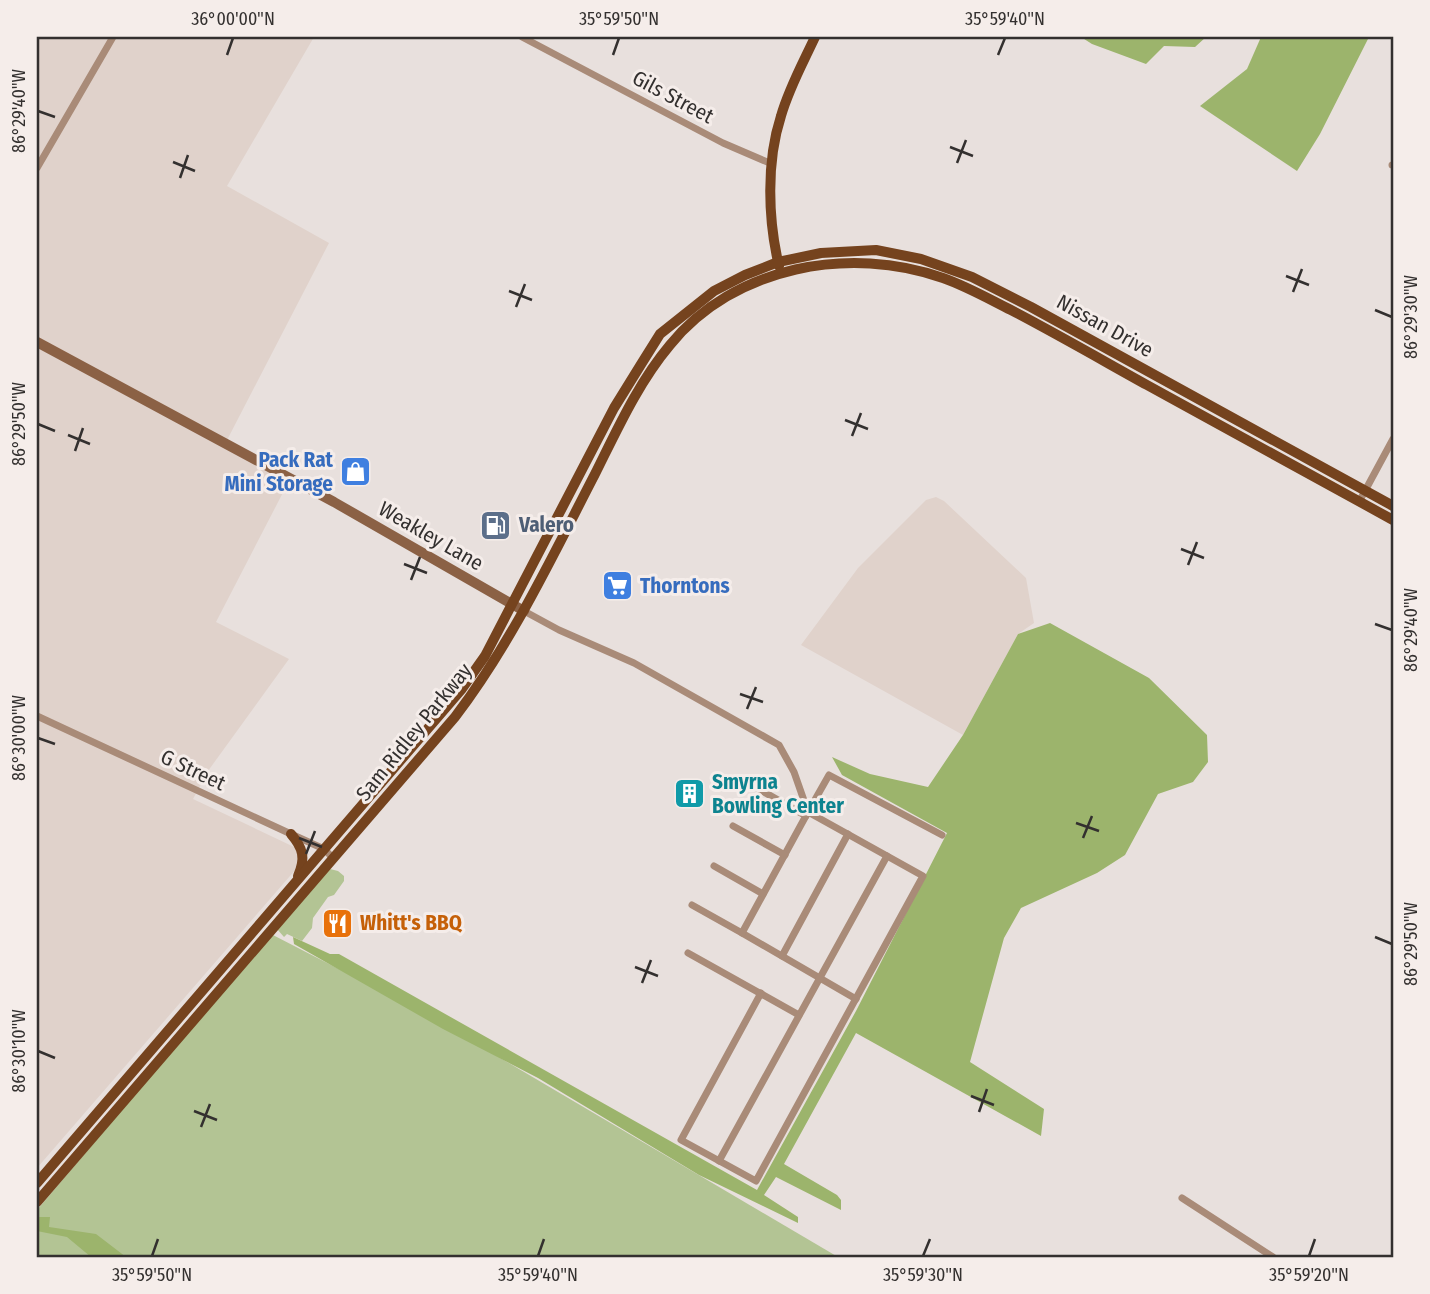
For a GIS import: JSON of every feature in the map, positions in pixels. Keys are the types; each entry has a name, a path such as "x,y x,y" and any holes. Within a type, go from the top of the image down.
{"main road":[{"path":"780,267 772,207 772,164 780,118 788,94 815,37"},
{"name":"Nissan Drive","path":"780,267 821,253 876,250 922,259 972,277 1393,506"},
{"name":"Nissan Drive","path":"780,267 877,264 943,278 1029,320 1393,520"},
{"name":"Sam Ridley Parkway","path":"37,1183 461,690 485,656 614,408 660,334 714,291 745,275 780,267"},
{"name":"Sam Ridley Parkway","path":"37,1202 455,717 486,675 524,611 636,392 670,345 695,319 722,299 780,267"},
{"name":"Weakley Lane","path":"37,342 334,502 524,611"},
{"path":"291,834 303,852 303,864 295,883"}],"street":[{"path":"37,168 113,37"},
{"name":"Gils Street","path":"522,37 723,143 772,164"},
{"path":"1359,502 1393,439"},
{"name":"Weakley Lane","path":"524,611 559,630 634,663 779,745 794,772 807,814"},
{"name":"G Street","path":"37,716 324,849 333,858"},
{"path":"742,933 829,775 942,835"},
{"path":"757,788 923,876 757,1181 681,1139 761,993"},
{"path":"733,825 785,855"},
{"path":"782,956 848,834"},
{"path":"719,1161 887,856"},
{"path":"714,866 763,894"},
{"path":"692,905 856,999"},
{"path":"688,953 799,1015"},
{"path":"1182,1198 1273,1257"}],"shaded area":[{"path":"37,37 314,37 227,186 329,243 225,444 290,479 216,622 289,659 208,771 193,799 309,854 37,1168"},
{"path":"936,497 944,501 1026,578 1034,623 1018,634 963,735 801,645 858,568 926,500"}],"green space":[{"path":"1081,37 1206,37 1195,47 1164,46 1146,64 1092,44"},
{"path":"1261,37 1369,37 1320,134 1297,171 1200,106 1247,69"},
{"path":"1050,623 1149,678 1207,735 1208,762 1193,782 1158,794 1125,855 1097,873 1021,908 1004,938 970,1062 1044,1109 1041,1136 856,1033 784,1164 837,1195 841,1200 841,1210 776,1177 764,1195 798,1217 798,1223 699,1175 538,1078 443,1029 294,944 293,937 330,954 339,954 757,1190 856,1011 947,833 842,775 832,757 870,774 928,787 963,735 1018,634"},
{"path":"330,869 344,876 344,881 313,918 312,928 302,941 287,934 284,937 277,929"},
{"path":"271,934 424,1013 838,1257 37,1257 37,1210"},
{"path":"37,1217 50,1217 49,1227 96,1234 126,1257 91,1257 67,1237 37,1231"}],"place":[{"name":"Pack Rat Mini Storage","path":"356,472"},
{"name":"Valero","path":"496,525"},
{"name":"Thorntons","path":"617,586"},
{"name":"Smyrna Bowling Center","path":"689,794"},
{"name":"Whitt's BBQ","path":"337,923"}]}
